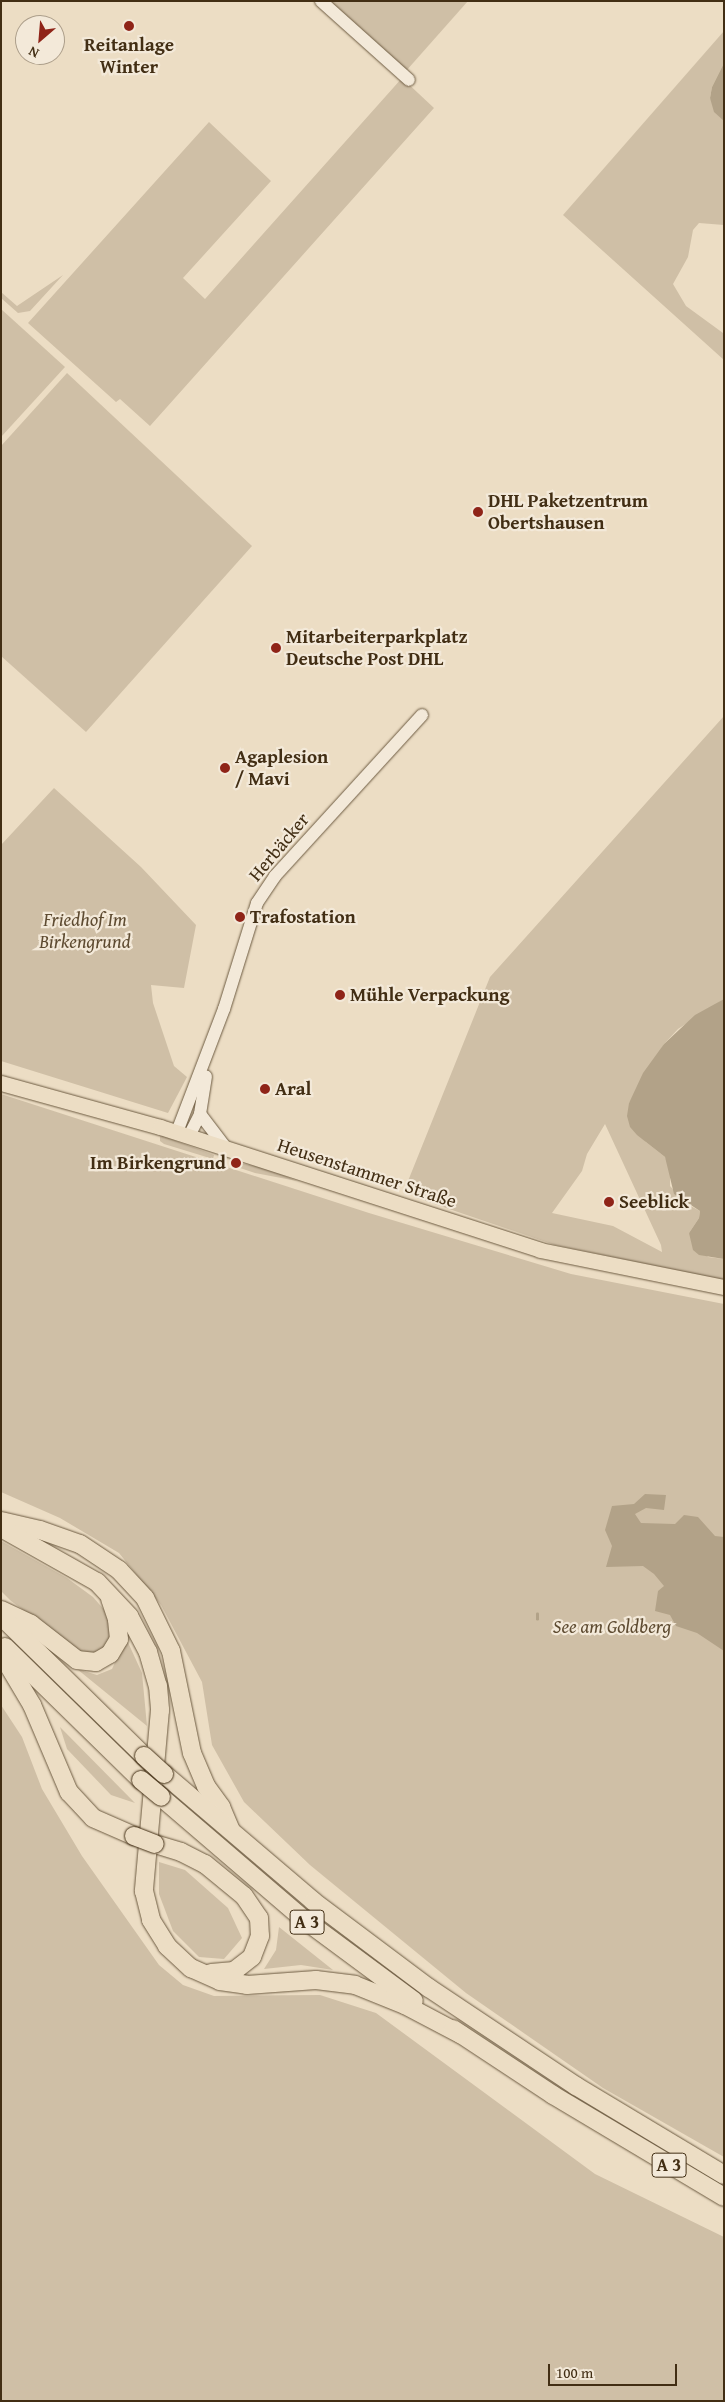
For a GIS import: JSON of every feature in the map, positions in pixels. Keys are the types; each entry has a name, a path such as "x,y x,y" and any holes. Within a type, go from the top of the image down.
{"highway":[{"path":"1,1521 40,1530 80,1544 119,1570 145,1598 171,1651 186,1736 198,1769 222,1807 234,1835"},
{"path":"1,1528 85,1573 107,1591 139,1632 152,1663 158,1686 158,1746 143,1882 151,1920 175,1954 202,1975 234,1984 316,1980 354,1985 405,2005 462,2035"},
{"path":"1,1610 31,1624 76,1660 96,1662 110,1654 119,1639 117,1619 107,1591"},
{"name":"A 3","path":"1,1616 144,1756 313,1901 464,2012 576,2086 724,2175"},
{"name":"A 3","path":"1,1643 141,1780 302,1918 462,2035 553,2095 724,2197"},
{"path":"1,1653 32,1705 69,1792 93,1818 134,1836 189,1855 213,1870 244,1896 260,1924 259,1941 252,1956 234,1971 208,1972 175,1954"}],"main road":[{"name":"Heusenstammer Straße","path":"1,1083 183,1134 540,1250 724,1287"}],"street":[{"path":"321,1 409,80"},
{"name":"Herbäcker","path":"211,1047 257,903 275,876 422,715"},
{"path":"183,1134 200,1114 204,1082 212,1057 211,1047"},
{"path":"183,1134 211,1047"},
{"path":"200,1114 226,1148"}],"green space":[{"path":"328,1 468,1 406,71"},
{"path":"724,31 724,63 712,87 710,98 724,121 724,225 699,223 693,230 688,257 673,284 686,306 723,333 724,360 563,215"},
{"path":"402,78 434,108 150,426 120,399 116,402 28,323 209,122 271,181 183,278 205,299"},
{"path":"63,275 30,311 18,313 1,298 1,292 17,306"},
{"path":"1,309 65,367 1,437"},
{"path":"67,373 252,546 86,732 1,656 1,446"},
{"path":"724,716 724,999 678,1029 664,1044 629,1103 646,1142 665,1157 670,1167 670,1186 685,1203 700,1211 699,1218 689,1233 708,1257 724,1259 724,1280 555,1245 414,1197 408,1181 490,977","holes":["605,1124 661,1245 662,1252 613,1226 552,1213 582,1171 587,1154"]},
{"name":"Friedhof Im Birkengrund","path":"54,788 141,867 196,925 184,988 151,985 153,1003 174,1066 187,1077 168,1113 1,1061 1,845"},
{"path":"1,1094 369,1213 571,1274 724,1304 724,2157 603,2088 466,1993 310,1865 244,1802 212,1745 202,1682 161,1605 119,1553 60,1518 1,1492"},
{"path":"160,1135 214,1155 213,1159 164,1144 160,1141"},
{"path":"239,1163 266,1168 297,1181 255,1173 237,1167"},
{"path":"1,1541 67,1578 93,1597 113,1620 112,1643 88,1657 11,1601 1,1591"},
{"path":"126,1638 142,1673 147,1726 77,1669 97,1675 112,1669"},
{"path":"1,1705 22,1737 42,1789 82,1856 159,1965 183,1985 214,1996 320,1995 376,2013 595,2174 724,2237 724,2401 1,2401"},
{"path":"60,1727 135,1803 111,1795 67,1749"},
{"path":"159,1862 185,1870 228,1908 242,1938 224,1959 199,1957 173,1931 159,1894"},
{"path":"279,1927 333,1970 301,1965 264,1969 276,1950"}],"shaded area":[{"path":"724,63 724,121 714,112 710,98 712,87"},
{"path":"724,999 724,1259 699,1255 693,1250 689,1233 699,1218 700,1211 674,1194 665,1157 637,1135 630,1127 627,1116 629,1103 643,1073 664,1044 695,1015"},
{"name":"See am Goldberg","path":"645,1494 666,1495 664,1510 646,1508 635,1514 641,1523 675,1524 684,1515 698,1517 715,1536 724,1537 724,1651 697,1633 676,1626 670,1615 655,1611 658,1591 664,1586 654,1574 643,1566 606,1567 612,1546 605,1530 612,1506 634,1504"}],"waterway":[{"path":"537,1614 537,1619"}],"place":[{"name":"Reitanlage Winter","path":"129,26"},
{"name":"DHL Paketzentrum Obertshausen","path":"478,512"},
{"name":"Mitarbeiterparkplatz Deutsche Post DHL","path":"276,648"},
{"name":"Agaplesion / Mavi","path":"225,768"},
{"name":"Trafostation","path":"240,917"},
{"name":"Mühle Verpackung","path":"340,995"},
{"name":"Aral","path":"265,1089"},
{"name":"Im Birkengrund","path":"236,1163"},
{"name":"Seeblick","path":"609,1202"}]}
